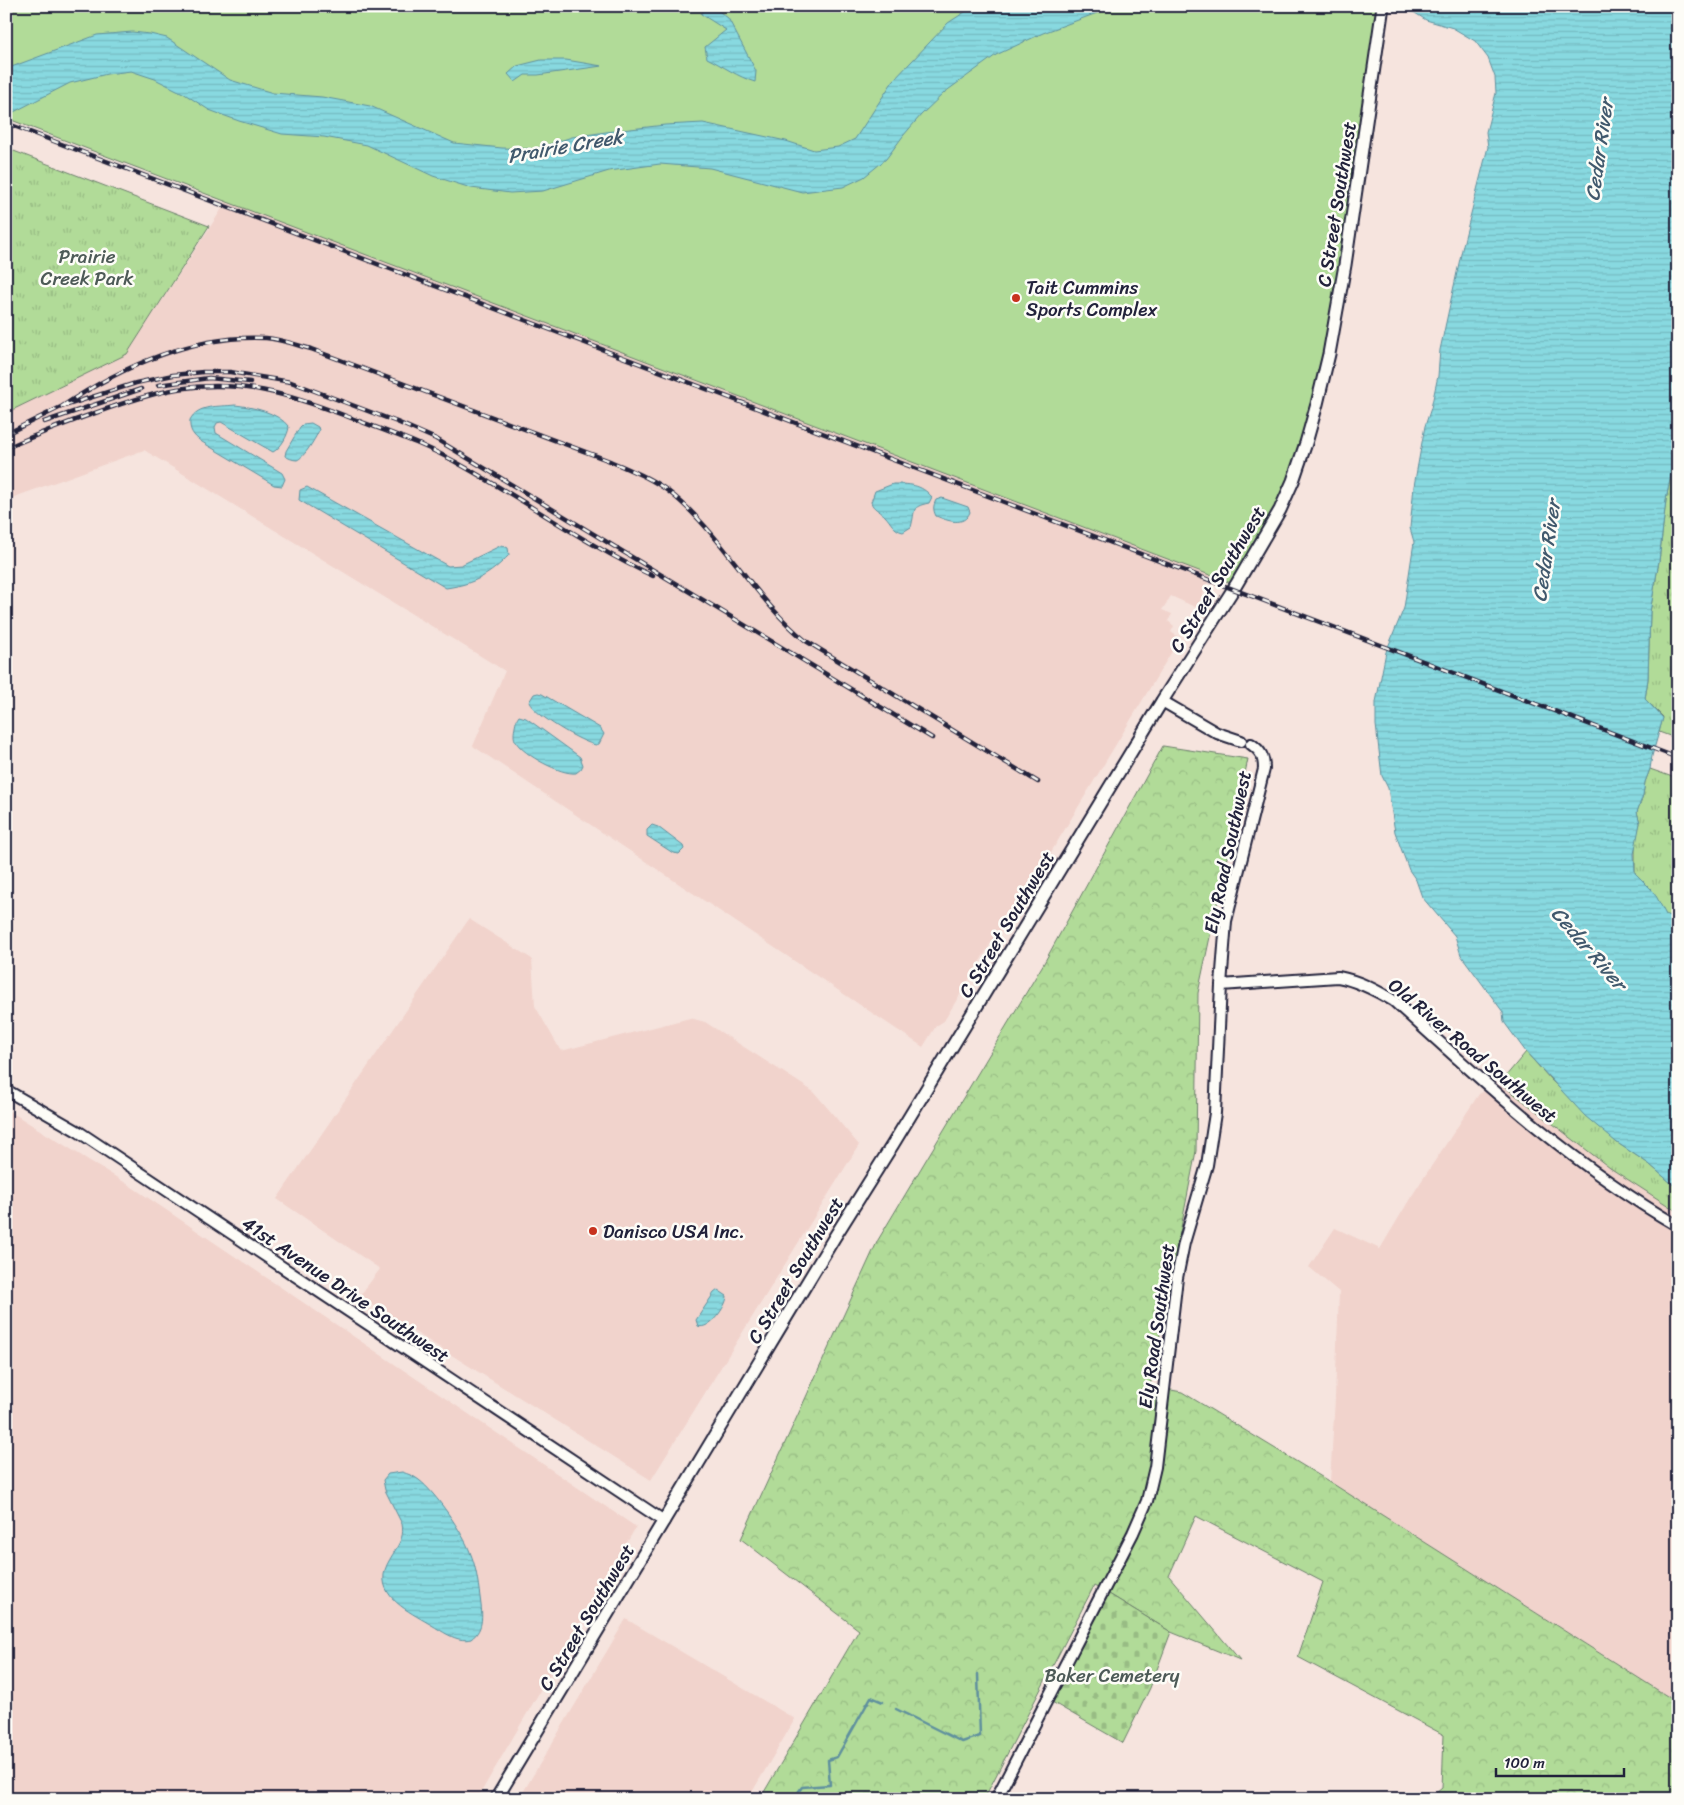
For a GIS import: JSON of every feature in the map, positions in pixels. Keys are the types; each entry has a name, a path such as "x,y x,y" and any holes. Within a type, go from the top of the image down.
{"main road":[{"name":"C Street Southwest","path":"496,1799 830,1245 1273,522 1293,481 1306,443 1317,404 1335,323 1384,6"}],"street":[{"name":"Ely Road Southwest","path":"996,1799 1133,1533 1147,1501 1155,1467 1177,1278 1184,1244 1207,1165 1215,1113 1226,921 1264,764 1261,752 1246,743 1218,733 1162,701"},
{"name":"Old River Road Southwest","path":"1221,985 1338,977 1350,979 1373,988 1394,1001 1534,1126 1578,1160 1648,1209 1678,1226"},
{"name":"41st Avenue Drive Southwest","path":"6,1090 79,1132 664,1520"}],"shaded area":[{"path":"227,201 1211,575 1197,608 1171,596 1162,610 1172,614 1168,621 1174,626 1171,632 1180,638 1006,927 997,933 944,1021 936,1026 923,1047 473,746 505,671 144,450 6,500 6,413 127,354"},
{"path":"469,919 532,959 535,1006 561,1051 690,1018 705,1022 814,1092 859,1145 651,1480 359,1297 380,1269 277,1199"},
{"path":"1500,1083 1610,1168 1678,1212 1678,1703 1330,1482 1339,1292 1309,1267 1335,1228 1380,1249 1411,1197 1479,1094"},
{"path":"6,1109 132,1187 636,1527 477,1799 6,1799"},
{"path":"626,1619 795,1719 748,1799 519,1799"}],"green space":[{"path":"6,6 1383,6 1345,265 1297,470 1236,585 6,118"},
{"name":"Prairie Creek Park","path":"6,148 209,226 127,354 6,413"},
{"path":"1678,439 1678,739 1659,732 1663,717 1645,699 1648,679 1650,612 1659,561 1666,500"},
{"path":"1163,746 1248,759 1198,993 1196,1151 1150,1386 1182,1392 1330,1482 1678,1703 1678,1799 1429,1799 1442,1788 1444,1735 1298,1657 1323,1582 1196,1516 1169,1576 1240,1660 1171,1632 1094,1586 984,1799 760,1799 859,1630 741,1539 878,1240 1044,963"},
{"path":"1650,769 1678,779 1677,918 1666,915 1635,873 1635,841 1640,823 1637,812"},
{"path":"1526,1052 1551,1080 1616,1142 1649,1164 1678,1189 1678,1212 1610,1168 1500,1083"},
{"name":"Baker Cemetery","path":"1109,1594 1171,1632 1150,1688 1123,1743 1052,1702"}],"water":[{"path":"706,6 712,6 728,18 756,71 755,82 707,58 705,47 726,30 701,14"},
{"name":"Prairie Creek","path":"974,6 1116,6 1043,33 996,55 945,92 921,115 886,159 864,177 843,187 802,192 710,168 660,164 609,171 543,191 510,193 471,188 433,176 367,145 324,137 282,134 239,121 209,110 183,93 155,79 131,71 107,74 70,83 6,116 6,69 97,35 132,32 167,38 230,80 273,93 322,97 370,106 454,143 535,149 572,137 665,125 703,123 786,141 814,150 838,147 855,139 893,81 948,23"},
{"name":"Cedar River","path":"1404,6 1678,6 1678,439 1666,500 1659,561 1650,612 1648,679 1645,699 1663,718 1637,812 1640,823 1634,854 1635,873 1654,892 1666,915 1678,917 1678,1189 1649,1164 1616,1142 1585,1116 1526,1052 1504,1022 1503,1012 1461,955 1455,936 1422,897 1416,880 1409,870 1395,832 1388,788 1382,776 1376,725 1376,702 1386,652 1404,608 1414,542 1410,528 1414,486 1425,426 1438,376 1440,350 1463,245 1488,147 1486,132 1496,93 1495,77 1488,58 1475,41 1453,28 1426,20"},
{"path":"541,60 566,60 602,66 538,75 525,75 515,82 508,74 517,66"},
{"path":"235,405 272,414 289,427 284,441 273,452 221,422 217,423 215,427 216,433 282,473 285,479 282,486 274,485 202,442 192,432 190,420 198,411 210,407"},
{"path":"311,423 318,427 319,430 307,451 297,460 285,456 300,427 303,424"},
{"path":"893,484 919,487 932,497 929,503 916,508 911,527 903,532 894,528 871,502 875,491"},
{"path":"307,487 448,566 461,565 502,545 508,548 509,555 481,578 446,588 299,500 300,490"},
{"path":"942,498 968,507 970,512 967,517 964,520 955,522 936,516 934,504 936,500"},
{"path":"538,693 600,728 604,734 599,744 596,745 580,739 539,714 529,702 534,694"},
{"path":"519,716 526,718 580,757 583,765 581,769 576,773 561,771 527,753 514,738"},
{"path":"652,825 658,827 683,846 684,849 679,854 673,853 647,836 647,830"},
{"path":"718,1290 727,1296 724,1306 717,1317 707,1325 698,1326 696,1320"},
{"path":"402,1472 411,1475 426,1486 441,1503 470,1552 474,1563 482,1615 481,1626 471,1639 454,1638 404,1609 390,1596 386,1588 384,1580 385,1570 401,1540 403,1528 385,1490 383,1480 388,1474"}],"waterway":[{"path":"896,1709 962,1742 980,1736 978,1674"},
{"path":"793,1799 802,1787 830,1785 828,1760 837,1757 871,1697 883,1702"}],"railway":[{"path":"6,123 1678,758"},
{"path":"61,407 108,379 158,356 211,341 238,338 266,338 311,349 610,461 655,482 687,508 705,526 753,586 787,624 806,641 1038,782"},
{"path":"6,434 61,407 136,383 173,375 230,372 291,382 397,422 436,439 932,738"},
{"path":"158,385 209,378 250,382"},
{"path":"6,448 86,416 167,391 200,386 243,387 263,390 325,408 405,438 447,457 604,551 653,576"},
{"path":"44,422 141,389"}],"place":[{"name":"Tait Cummins Sports Complex","path":"1016,298"},
{"name":"Danisco USA Inc.","path":"593,1231"}]}
